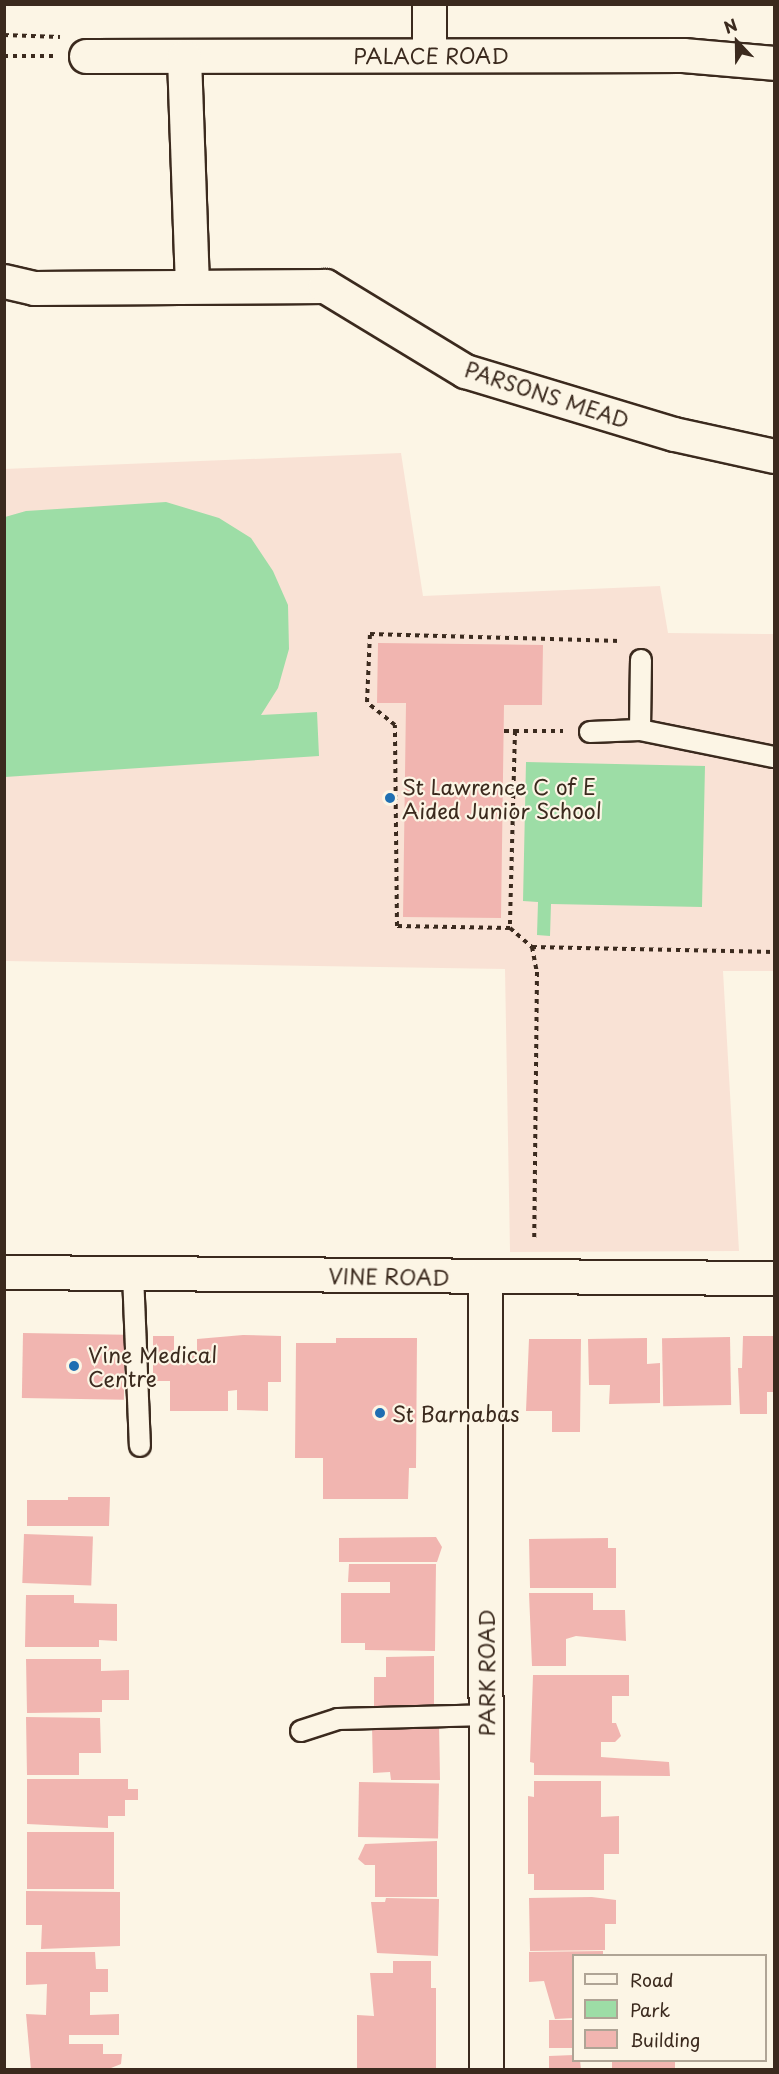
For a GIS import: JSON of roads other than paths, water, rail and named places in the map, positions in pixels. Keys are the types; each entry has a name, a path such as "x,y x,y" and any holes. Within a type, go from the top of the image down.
{"street":[{"path":"429,4 429,54"},
{"name":"PALACE ROAD","path":"86,56 429,54 738,56 774,63"},
{"path":"184,57 192,285"},
{"name":"PARSONS MEAD","path":"4,281 34,288 192,285 324,286 465,371 674,434 774,456"},
{"name":"VINE ROAD","path":"4,1272 774,1278"},
{"name":"PARK ROAD","path":"485,1277 486,2070"}],"lane":[{"path":"640,730 641,660"},
{"path":"590,732 640,730 774,757"},
{"path":"134,1274 140,1446"},
{"path":"301,1731 338,1719 486,1715"}],"place":[{"name":"St Lawrence C of E Aided Junior School","path":"390,798"},
{"name":"Vine Medical Centre","path":"74,1366"},
{"name":"St Barnabas","path":"380,1413"}]}
